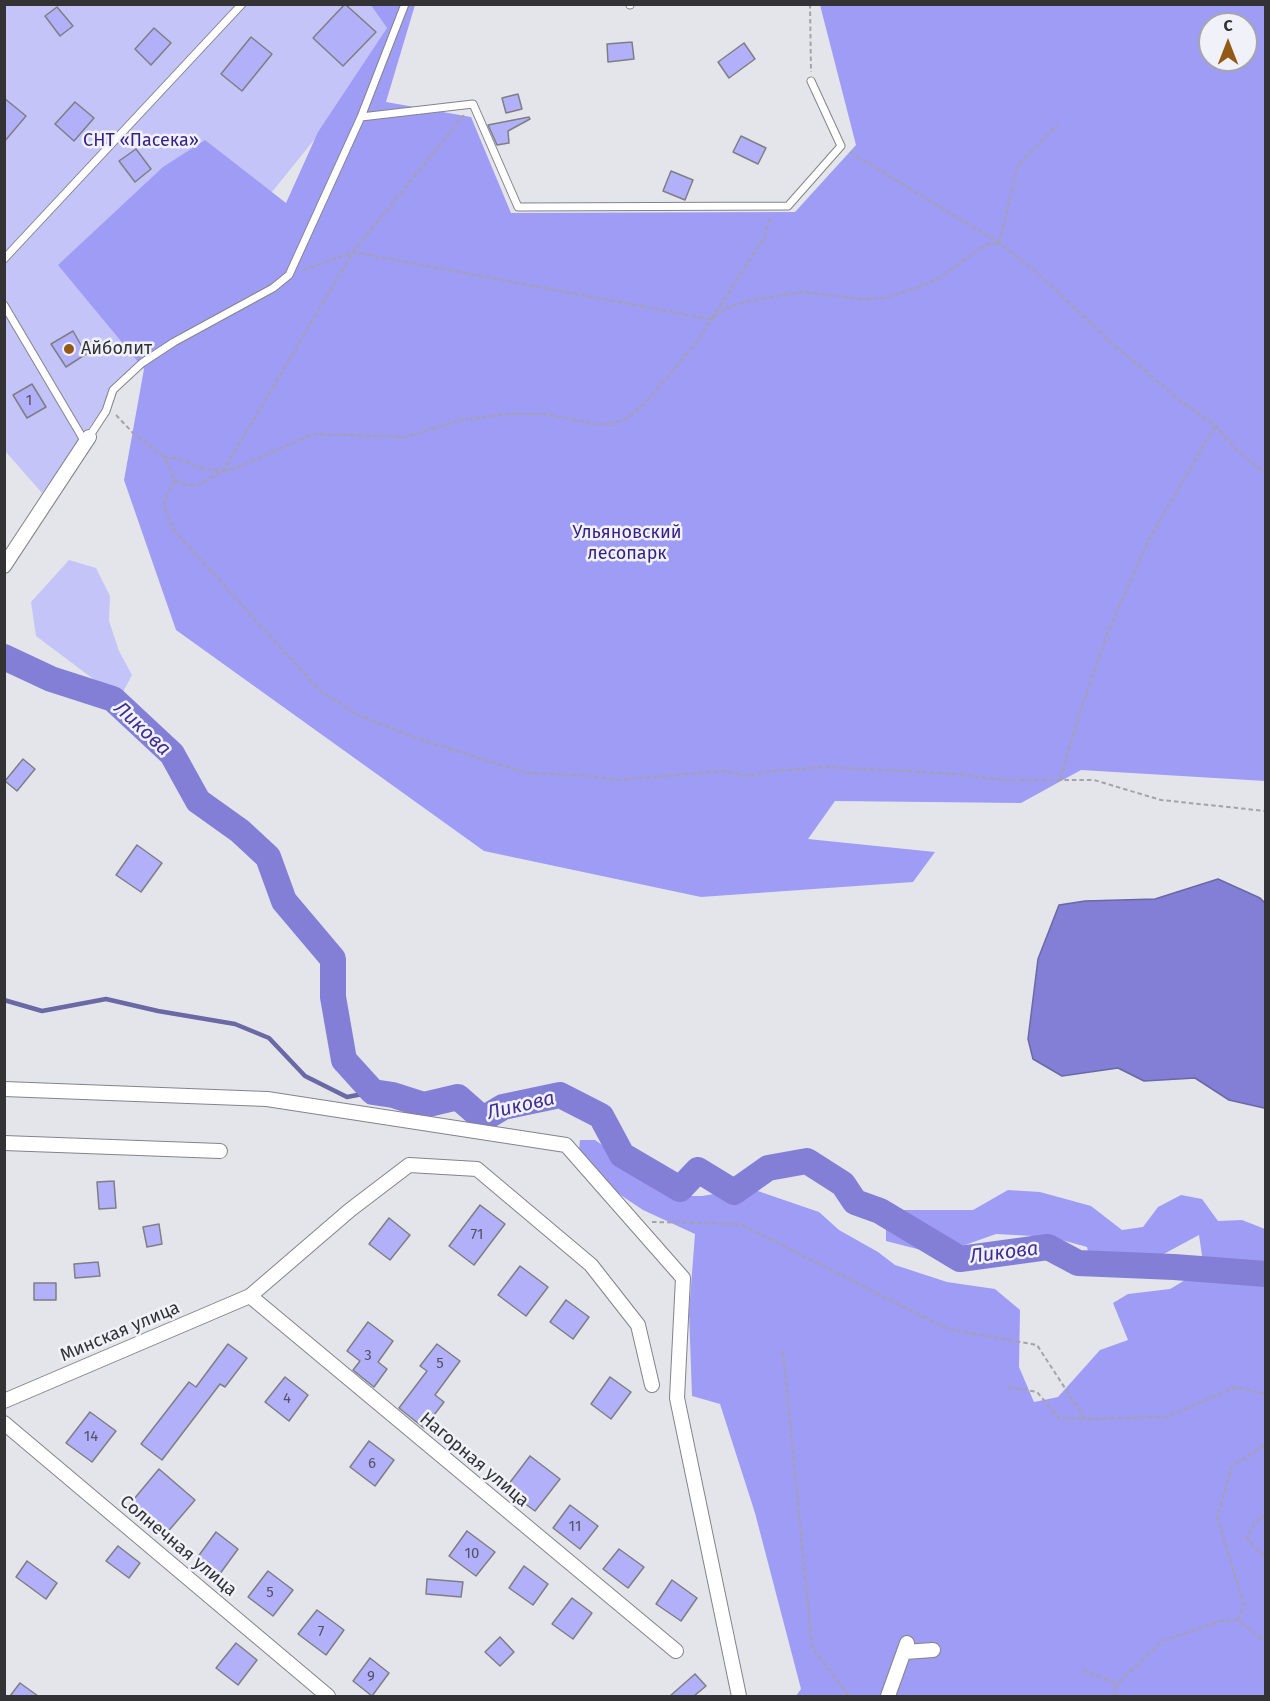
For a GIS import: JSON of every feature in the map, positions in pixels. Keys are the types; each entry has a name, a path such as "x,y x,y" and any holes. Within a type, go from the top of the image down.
{"street":[{"path":"4,566 87,440"},
{"path":"4,1089 267,1099 566,1145 683,1278 677,1398 739,1696"},
{"path":"4,1143 220,1151"},
{"name":"Минская улица","path":"4,1401 250,1296 350,1210 409,1165 477,1168 591,1265 638,1324 652,1385"},
{"name":"Нагорная улица","path":"250,1296 676,1651"},
{"name":"Солнечная улица","path":"4,1423 328,1696"},
{"path":"888,1696 906,1647 933,1650"}],"lane":[{"path":"4,259 242,4"},
{"path":"4,305 87,440 106,411 113,390 142,363 174,342 273,288 289,275 361,117 405,4"},
{"path":"361,117 473,104 518,207 788,206 841,146 811,81"}],"path":[{"path":"810,4 811,81"},
{"path":"223,471 353,252 473,104"},
{"path":"999,243 1018,165 1058,124"},
{"path":"841,146 999,243 1032,268 1114,345 1184,403 1215,425 1239,452 1266,474"},
{"path":"106,411 115,413 133,433 164,457 175,480 187,484 198,484 223,471 236,468 313,434 405,437 461,420 506,414 545,414 596,424 611,424 628,418 645,403 696,343 765,236 773,206"},
{"path":"289,275 353,252 710,319 728,307 753,300 803,292 862,299 884,298 917,288 940,277 985,245 999,243"},
{"path":"1060,779 1082,706 1112,624 1149,539 1215,425"},
{"path":"164,457 176,458 204,469 223,471"},
{"path":"175,480 165,499 164,507 174,530 320,691 356,714 429,742 527,772 618,780 723,771 748,776 773,771 825,767 958,774 1004,780 1094,780 1161,800 1266,811"},
{"path":"635,1222 740,1224 948,1329 1037,1345 1085,1419"},
{"path":"783,1352 812,1647 849,1696"},
{"path":"1008,1388 1037,1392 1059,1418 1085,1419 1166,1417 1236,1387 1266,1394"},
{"path":"1238,1620 1244,1604 1217,1517 1232,1466 1266,1444"},
{"path":"1266,1514 1254,1522 1247,1538 1260,1553 1266,1555"},
{"path":"1114,1696 1117,1684 1162,1641 1221,1621 1238,1620 1266,1642"},
{"path":"1083,1670 1117,1684"}],"green space":[{"name":"СНТ «Пасека»","path":"4,5 398,5 377,62 150,343 42,493 5,451"},
{"name":"Ульяновский лесопарк","path":"371,5 415,5 386,102 471,117 511,213 795,212 856,145 820,5 1265,5 1265,781 1081,770 1021,803 835,801 808,839 935,852 913,882 701,897 484,851 176,630 124,480 144,369 58,265 163,167 205,140 286,203 318,132 387,28"},
{"path":"69,560 96,568 110,596 109,621 119,651 132,675 123,692 104,687 36,636 31,602"},
{"path":"580,1140 595,1140 631,1165 656,1188 679,1196 702,1196 749,1188 819,1212 839,1230 878,1252 895,1265 947,1282 995,1289 1020,1310 1019,1367 1034,1402 1058,1397 1100,1350 1128,1340 1113,1303 1128,1294 1170,1289 1204,1269 1199,1235 1147,1263 1093,1275 1087,1247 1051,1237 996,1234 965,1245 925,1251 886,1241 890,1210 973,1210 1008,1190 1040,1192 1091,1206 1122,1230 1143,1227 1158,1207 1181,1195 1202,1199 1218,1221 1242,1220 1265,1229 1265,1696 796,1696 801,1689 755,1513 720,1404 692,1396 689,1312 695,1234 643,1210 619,1194 594,1170 579,1151"}],"shaded area":[{"path":"1218,879 1260,898 1265,903 1266,1105 1264,1108 1229,1100 1195,1078 1144,1081 1118,1068 1062,1076 1033,1059 1028,1039 1038,959 1059,905 1085,901 1155,899"}],"building":[{"path":"345,4 376,32 343,66 313,38"},
{"path":"57,7 73,26 60,36 45,16"},
{"path":"154,28 171,43 151,65 135,49"},
{"path":"251,37 272,54 242,91 221,74"},
{"path":"632,42 634,59 608,62 607,44"},
{"path":"744,43 755,59 729,78 718,62"},
{"path":"518,94 522,109 506,113 502,98"},
{"path":"4,98 26,116 4,142"},
{"path":"75,102 94,118 74,141 55,124"},
{"path":"529,117 530,119 508,131 509,143 497,145 488,125"},
{"path":"741,136 766,148 758,164 733,152"},
{"path":"136,149 151,169 135,182 119,161"},
{"path":"671,171 693,180 685,200 663,191"},
{"name":"Айболит","path":"73,331 86,354 66,367 51,344"},
{"path":"32,384 46,407 27,418 13,395"},
{"path":"23,759 35,769 17,791 5,781"},
{"path":"137,845 162,863 141,892 116,875"},
{"path":"114,1181 116,1208 99,1209 97,1182"},
{"path":"480,1205 505,1224 474,1265 449,1246"},
{"path":"389,1218 410,1235 390,1260 369,1244"},
{"path":"159,1224 162,1244 147,1247 143,1227"},
{"path":"98,1262 100,1276 75,1278 74,1264"},
{"path":"520,1266 548,1287 526,1316 498,1295"},
{"path":"34,1283 56,1283 56,1300 34,1300"},
{"path":"566,1300 589,1317 573,1339 550,1322"},
{"path":"368,1322 393,1341 378,1362 387,1369 374,1387 353,1370 360,1361 347,1351"},
{"path":"228,1344 247,1358 225,1387 220,1384 162,1460 141,1444 189,1382 196,1387"},
{"path":"437,1344 460,1361 435,1395 444,1402 424,1428 399,1408 427,1371 420,1366"},
{"path":"285,1377 308,1395 289,1421 265,1402"},
{"path":"610,1377 631,1392 611,1419 591,1404"},
{"path":"90,1412 116,1431 92,1462 66,1443"},
{"path":"369,1441 394,1460 375,1486 350,1467"},
{"path":"530,1456 560,1479 535,1511 505,1489"},
{"path":"159,1469 195,1500 165,1535 129,1505"},
{"path":"570,1505 598,1526 580,1549 553,1528"},
{"path":"467,1531 495,1552 476,1576 449,1556"},
{"path":"216,1532 238,1549 219,1575 197,1558"},
{"path":"118,1546 140,1563 129,1578 106,1561"},
{"path":"619,1549 644,1567 628,1588 603,1569"},
{"path":"27,1561 57,1583 46,1599 16,1577"},
{"path":"524,1566 548,1584 533,1605 509,1588"},
{"path":"268,1571 293,1590 273,1616 248,1597"},
{"path":"427,1579 463,1582 461,1597 426,1594"},
{"path":"672,1580 697,1598 681,1621 656,1604"},
{"path":"572,1598 592,1613 573,1639 552,1624"},
{"path":"317,1610 344,1630 326,1655 298,1634"},
{"path":"500,1637 514,1652 500,1666 485,1652"},
{"path":"236,1643 257,1660 238,1685 216,1668"},
{"path":"370,1658 389,1673 372,1696 353,1681"},
{"path":"695,1674 706,1686 694,1696 670,1696"},
{"path":"20,1683 38,1696 10,1696"}],"waterway":[{"name":"Ликова","path":"4,657 51,679 113,699 172,754 198,801 240,831 268,857 284,901 333,959 333,997 344,1060 373,1092 393,1095 424,1105 458,1097 483,1119 503,1107 560,1095 601,1116 622,1155 680,1189 698,1170 734,1192 768,1168 807,1161 843,1184 855,1202 880,1211 960,1259 1048,1247 1078,1263 1266,1274"},
{"path":"4,1000 42,1011 106,999 158,1011 235,1024 269,1038 305,1076 347,1097 373,1092"}],"place":[{"name":"Айболит","path":"69,349"}]}
